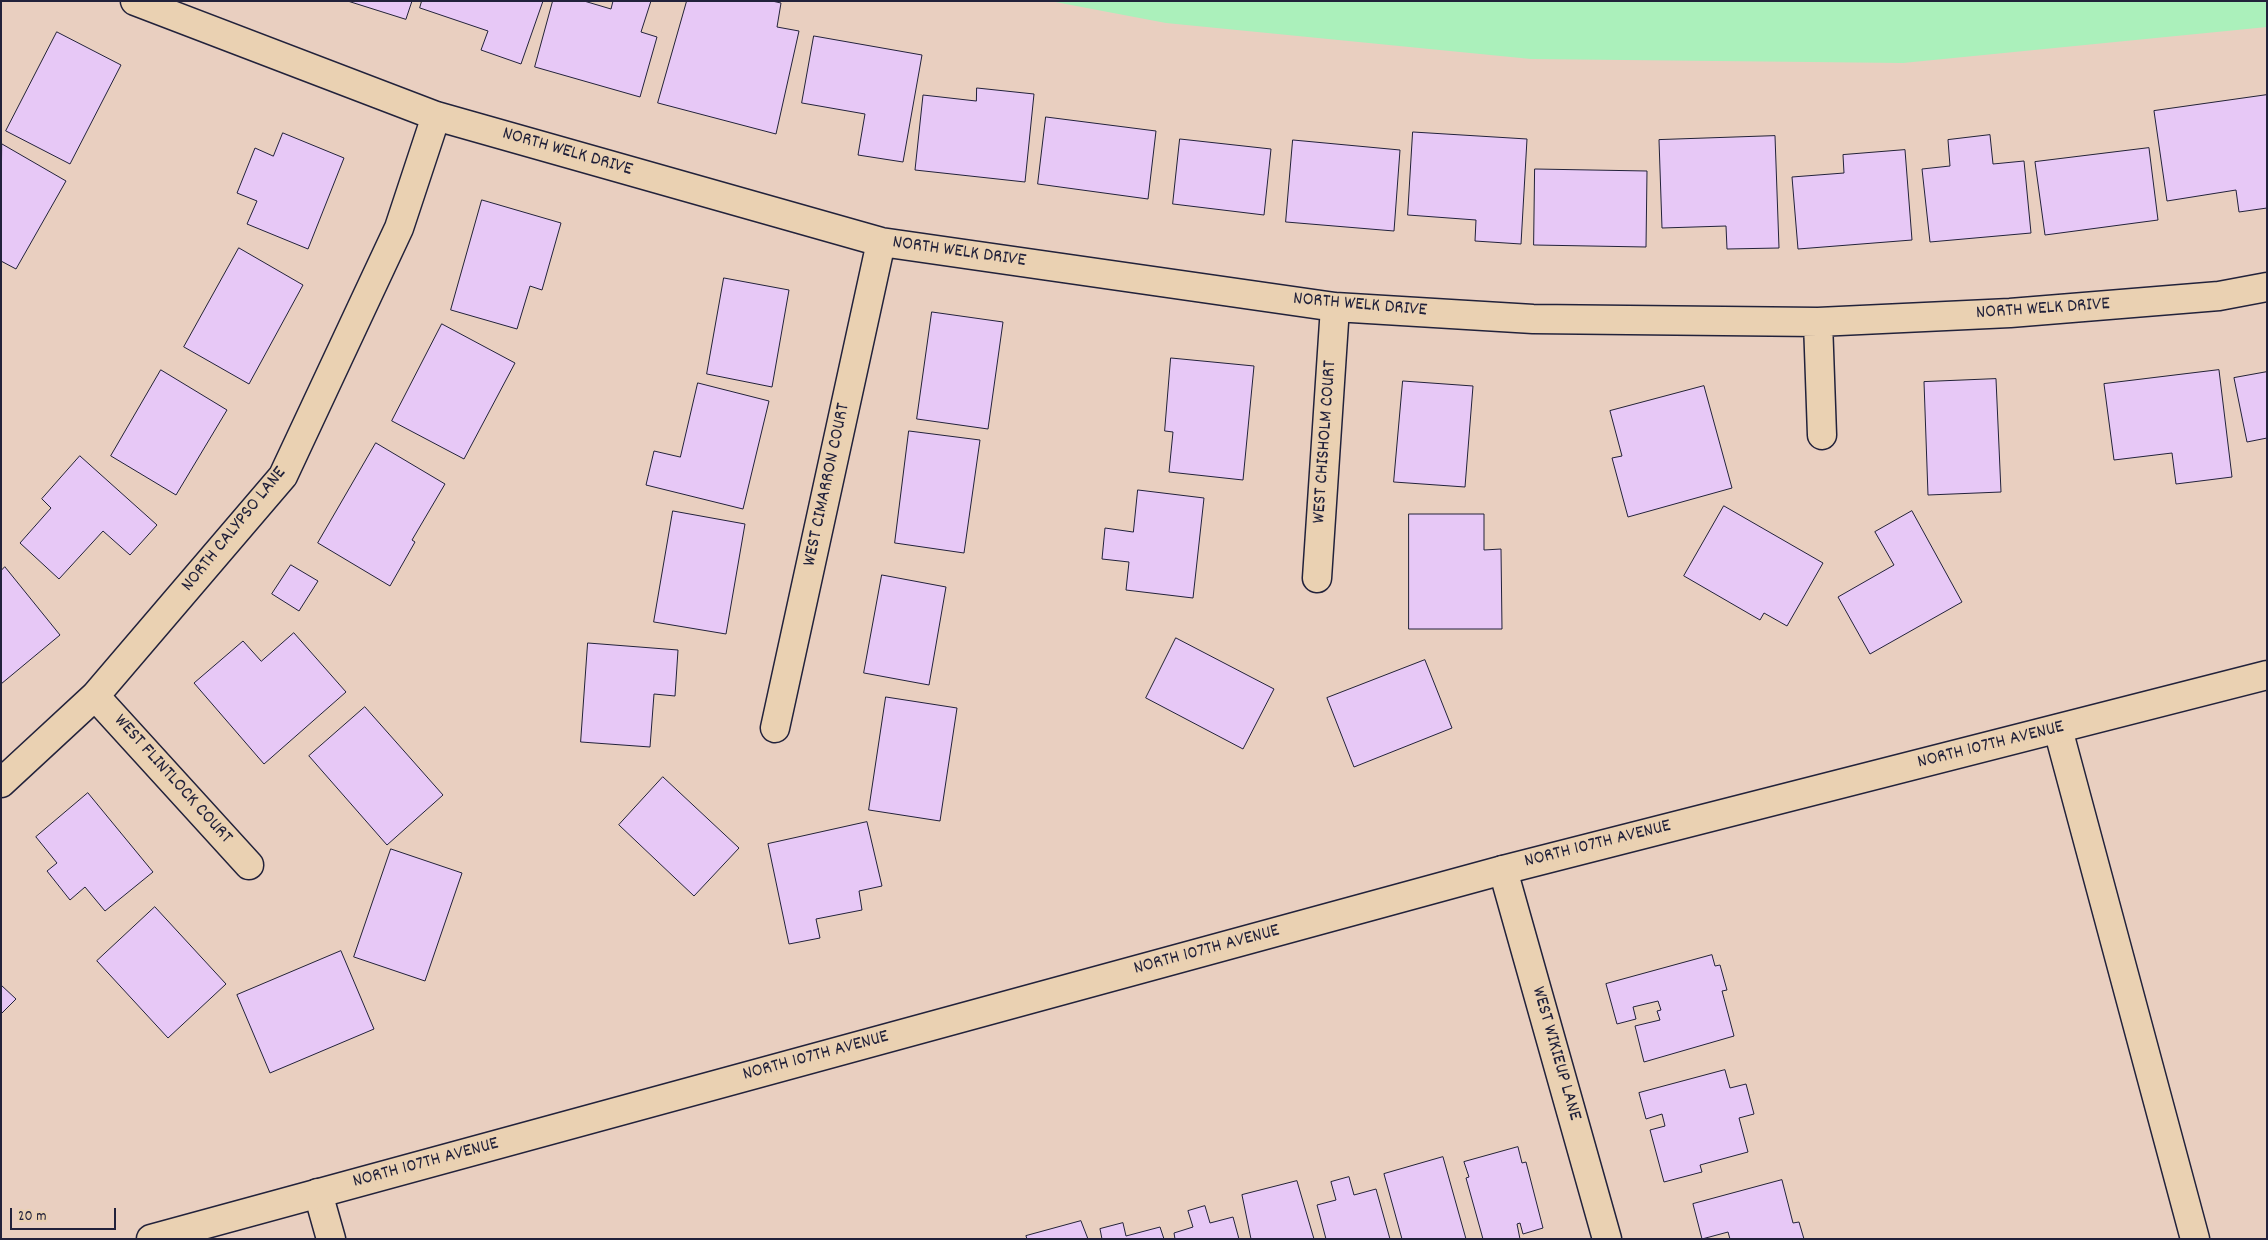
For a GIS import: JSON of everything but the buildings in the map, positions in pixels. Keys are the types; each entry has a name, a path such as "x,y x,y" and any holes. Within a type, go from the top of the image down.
{"street":[{"name":"NORTH WELK DRIVE","path":"135,1 436,116 881,242 1335,307 1534,319 1818,322 2010,313 2219,296 2267,287"},
{"name":"NORTH CALYPSO LANE","path":"1,783 95,696 283,476 399,228 436,116"},
{"name":"WEST CIMARRON COURT","path":"775,728 881,242"},
{"name":"WEST CHISHOLM COURT","path":"1316,578 1335,307"},
{"path":"1818,322 1822,435"},
{"name":"NORTH 107TH AVENUE","path":"151,1239 1503,870 2267,676"},
{"name":"WEST FLINTLOCK COURT","path":"95,696 249,865"},
{"path":"2058,729 2195,1239"},
{"name":"WEST WIKIEUP LANE","path":"1503,870 1607,1239"},
{"path":"318,1194 331,1239"}],"green space":[{"path":"1050,1 2267,1 2267,27 1903,63 1531,59 1166,23"}]}
